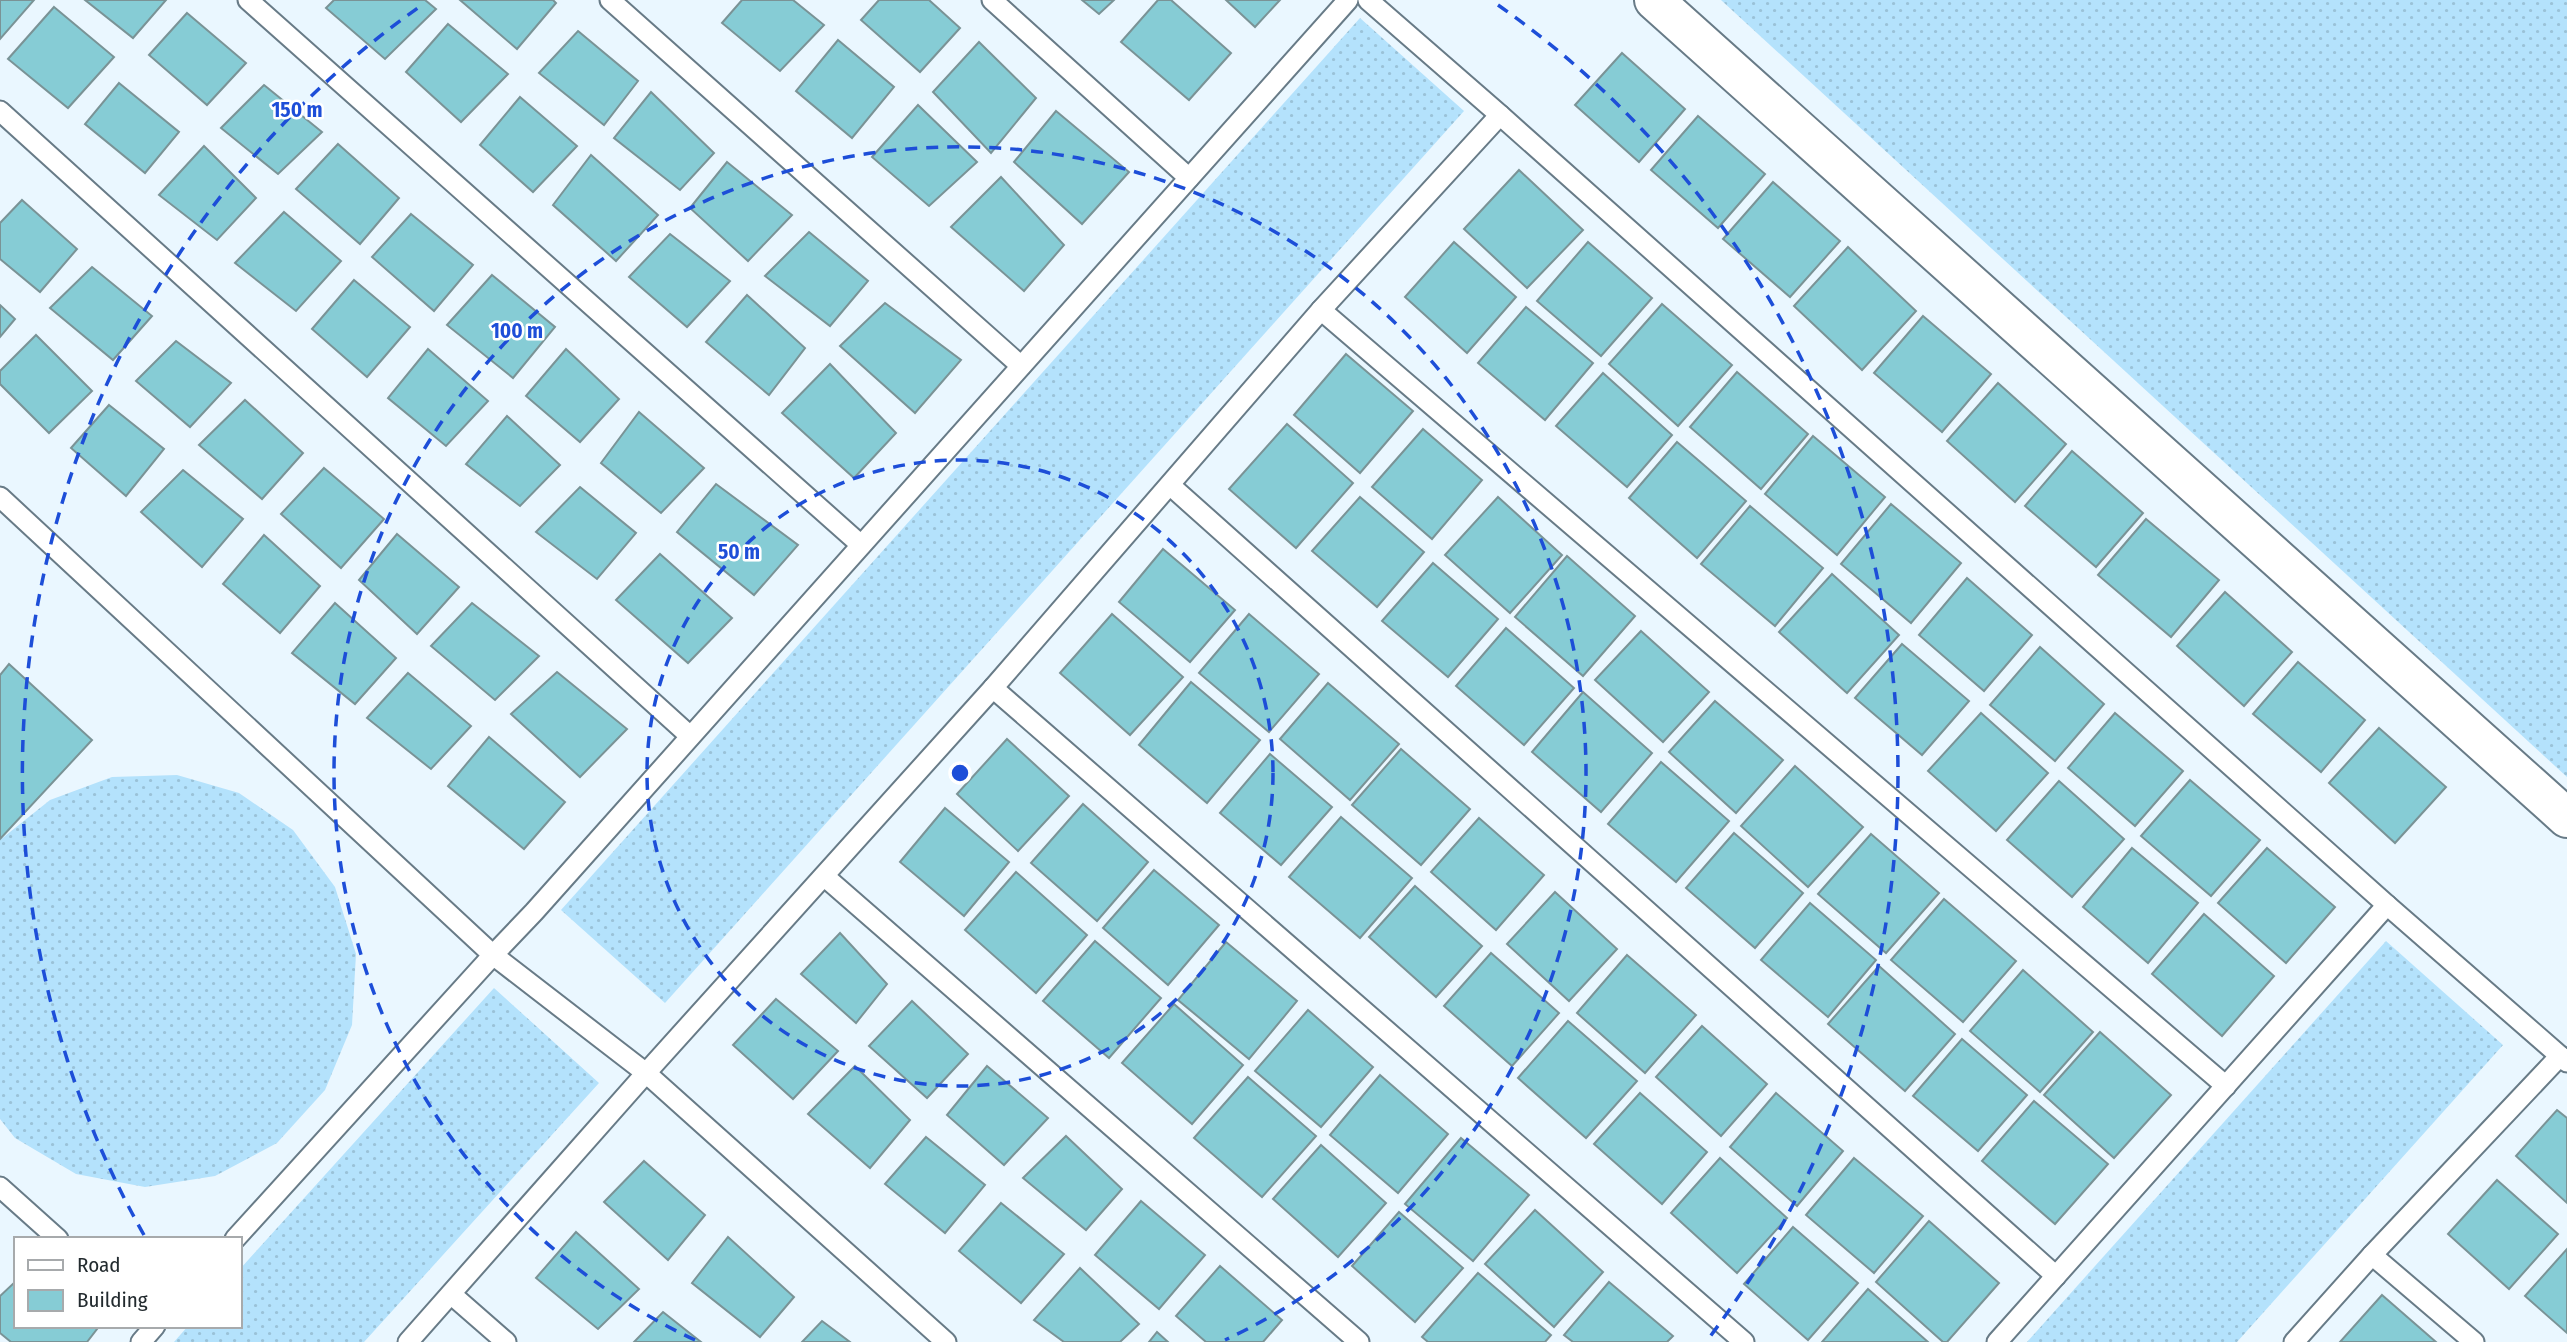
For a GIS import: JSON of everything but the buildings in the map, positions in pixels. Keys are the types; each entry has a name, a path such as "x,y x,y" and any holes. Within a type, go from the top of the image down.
{"street":[{"path":"1654,0 2567,818"}],"lane":[{"path":"248,0 861,545"},
{"path":"610,0 1021,366"},
{"path":"992,0 1189,178"},
{"path":"236,1237 690,736 1348,0"},
{"path":"1368,0 2386,905 2564,1059 2372,1255 2294,1342"},
{"path":"0,111 690,736"},
{"path":"408,1342 993,688 1321,310 1500,115"},
{"path":"1321,310 2226,1086"},
{"path":"1171,486 2056,1276"},
{"path":"0,497 493,954 646,1073 946,1342"},
{"path":"993,688 1744,1342"},
{"path":"824,876 1359,1342"},
{"path":"1997,1342 2386,905"},
{"path":"0,1187 56,1237"},
{"path":"2372,1255 2473,1342"},
{"path":"452,1294 506,1342"},
{"path":"141,1342 153,1328"}],"shaded area":[{"path":"1721,0 2567,0 2567,777"},
{"path":"1360,18 1464,111 665,1003 561,910"},
{"path":"177,775 239,793 293,830 335,887 356,954 352,1025 325,1090 277,1143 215,1176 145,1187 76,1174 15,1138 0,1119 0,840 50,800 112,777"},
{"path":"2386,941 2503,1045 2237,1342 2027,1342"},
{"path":"494,988 599,1083 364,1342 174,1342 186,1328 242,1328 242,1267"}]}
